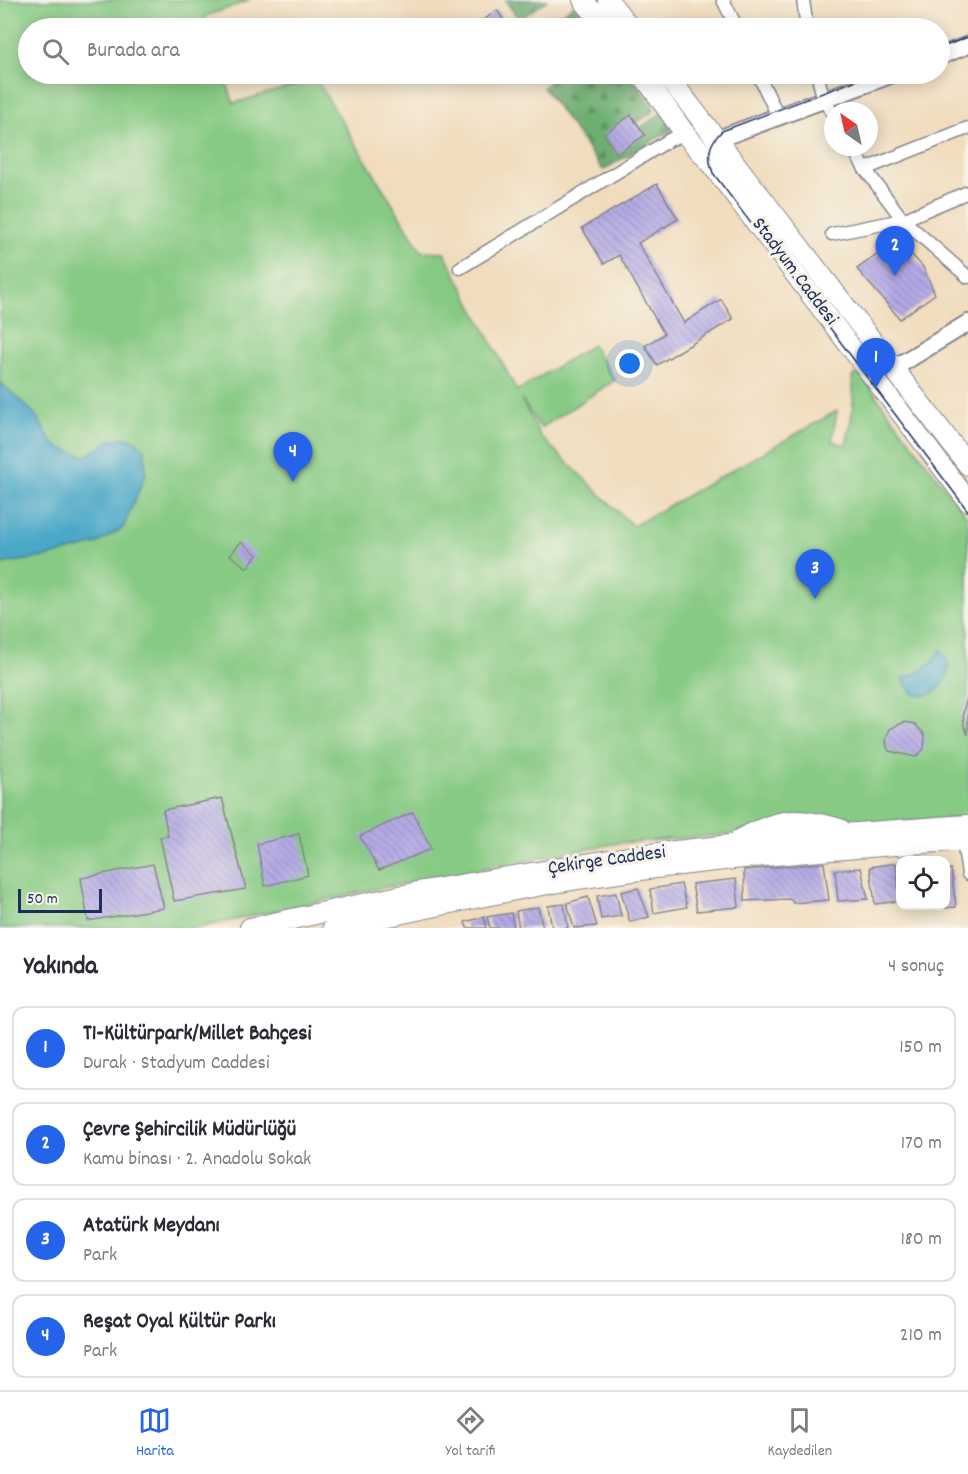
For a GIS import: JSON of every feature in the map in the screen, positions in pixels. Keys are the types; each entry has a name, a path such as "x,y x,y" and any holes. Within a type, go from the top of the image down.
{"main road":[{"path":"583,0 598,18"},
{"path":"608,0 622,18"},
{"path":"950,52 968,45"},
{"name":"Stadyum Caddesi","path":"649,84 968,501"},
{"path":"674,84 968,465"},
{"path":"839,102 874,84"},
{"path":"718,139 778,116 824,108"},
{"path":"894,368 968,322"},
{"name":"Çekirge Caddesi","path":"250,928 423,891 640,855 852,833 966,835"},
{"name":"Çekirge Caddesi","path":"333,928 483,896 628,872 966,835"}],"street":[{"path":"723,0 732,18"},
{"path":"803,0 806,18"},
{"path":"763,84 778,116"},
{"path":"821,84 827,102"},
{"path":"865,169 968,128"},
{"path":"460,268 671,139 687,135"},
{"path":"857,156 903,220 968,278"},
{"path":"832,234 903,220 968,192"},
{"path":"966,835 968,873"}],"green space":[{"path":"0,0 250,0 204,18 18,18 18,84 227,84 234,103 299,84 319,84 421,251 444,252 517,391 592,345 615,380 541,428 521,399 541,437 633,526 837,411 832,441 846,445 853,403 852,377 859,373 968,518 968,817 619,843 361,892 198,928 0,928"},
{"path":"505,0 547,0 522,18 518,18"},
{"path":"577,3 588,18 555,18"},
{"path":"546,84 636,84 655,110 637,123 640,128 661,113 673,129 603,170 543,87"}],"water":[{"path":"0,382 34,413 52,442 59,448 86,456 111,440 122,438 133,439 145,449 146,474 123,528 96,544 46,557 0,564"},
{"path":"941,650 948,660 949,671 945,681 938,690 929,695 919,695 910,690 903,678 925,668"}],"building":[{"path":"497,10 502,18 487,18"},
{"path":"631,115 645,135 617,154 604,134"},
{"path":"657,184 678,219 638,243 684,323 721,299 733,319 657,365 645,346 664,334 619,255 604,264 582,228"},
{"path":"895,242 923,267 935,294 900,319 857,269"},
{"path":"241,542 257,555 247,568 230,555"},
{"path":"968,698 968,735 963,713"},
{"path":"904,722 915,724 925,735 924,749 916,757 889,751 887,747 886,739 890,729"},
{"path":"222,798 246,889 174,901 160,837 168,836 163,810"},
{"path":"413,812 431,849 379,870 360,836"},
{"path":"299,834 308,875 265,886 257,844"},
{"path":"824,863 829,900 793,903 791,899 745,901 744,870"},
{"path":"896,863 896,901 875,904 870,867"},
{"path":"153,864 164,908 88,921 81,878"},
{"path":"861,868 868,899 838,901 835,870"},
{"path":"951,869 956,907 950,907"},
{"path":"736,879 739,907 697,911 692,884"},
{"path":"681,884 687,907 654,913 650,889"},
{"path":"638,888 649,917 630,922 621,892"},
{"path":"616,893 621,916 601,919 597,896"},
{"path":"588,897 597,926 574,928 567,903"},
{"path":"564,904 568,928 552,928 548,906"},
{"path":"538,907 543,928 519,928 516,911"},
{"path":"511,913 514,928 490,928 487,917"},
{"path":"484,917 486,928 467,928 465,922"}],"tram line":[{"path":"950,44 968,37"},
{"path":"847,84 722,131 711,146 711,167 713,173 968,511"}],"place":[{"name":"Çevre Şehircilik Müdürlüğü","path":"895,276"},
{"name":"T1-Kültürpark/Millet Bahçesi","path":"876,388"},
{"name":"Reşat Oyal Kültür Parkı","path":"293,482"},
{"name":"Atatürk Meydanı","path":"815,599"}]}
